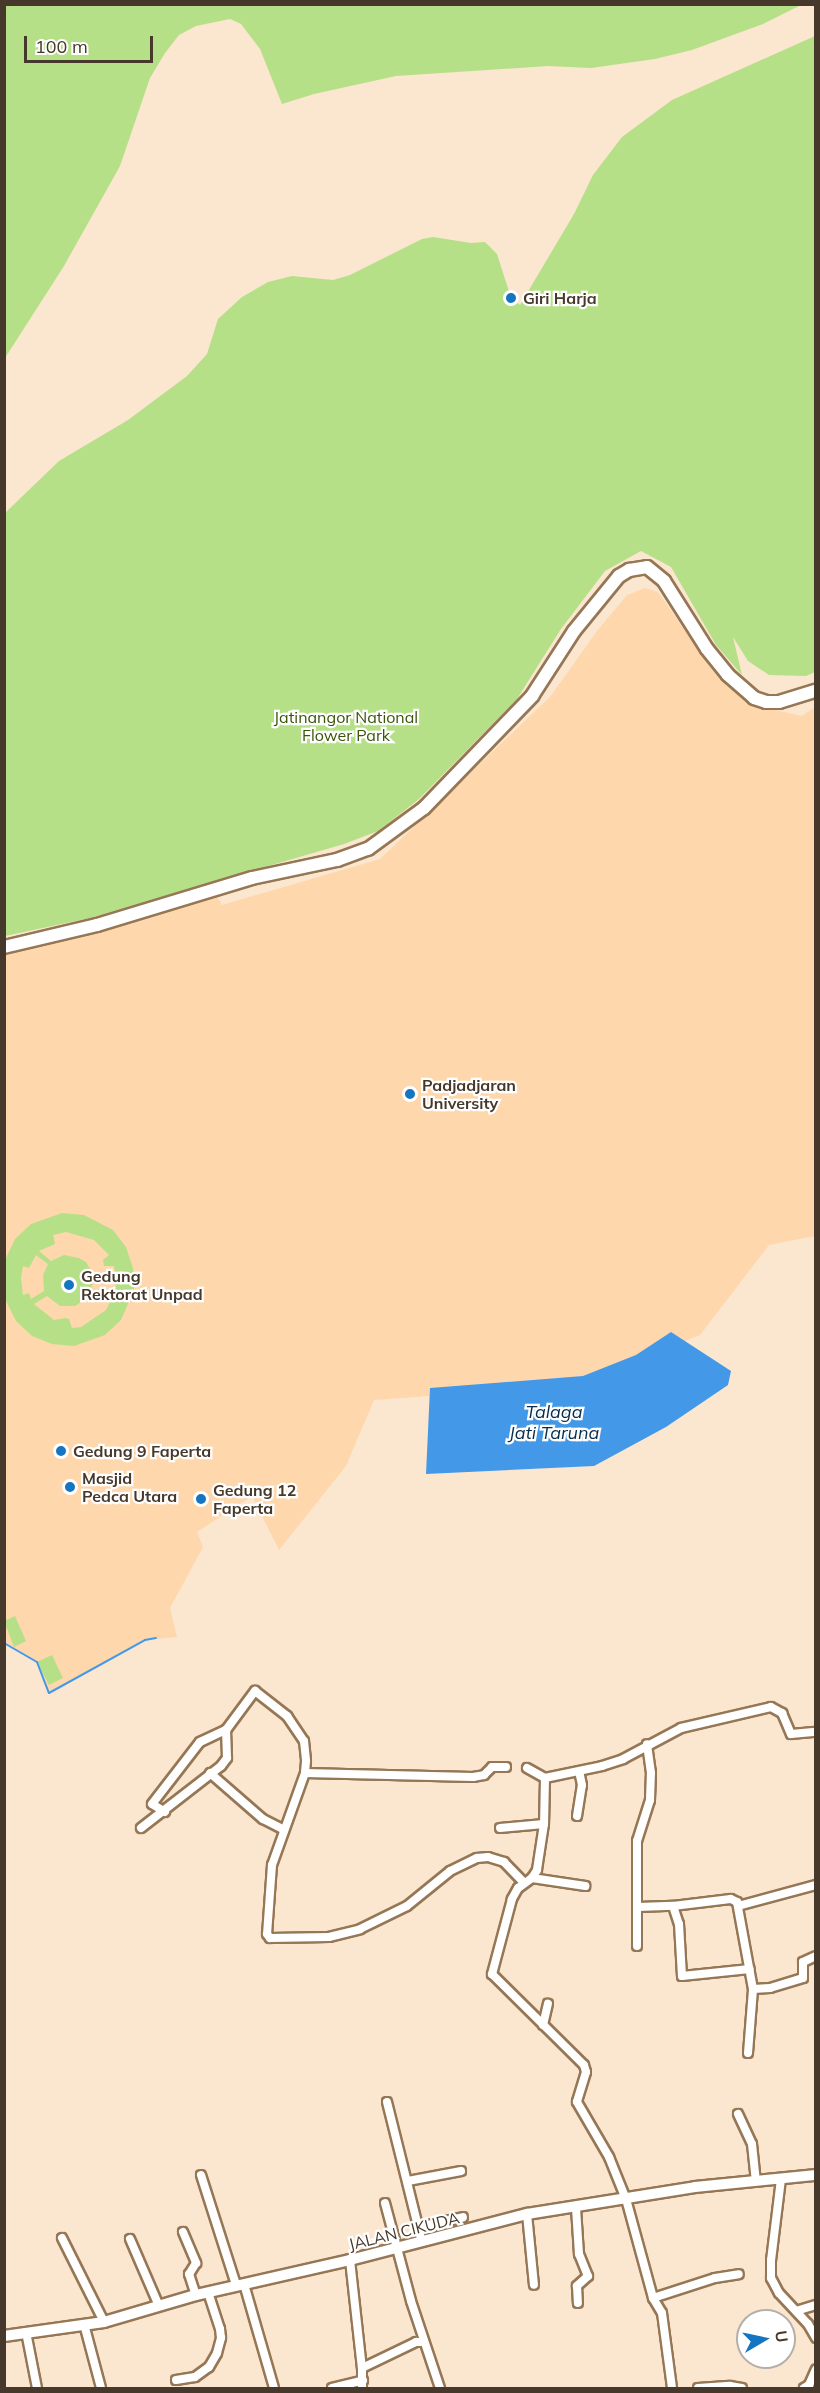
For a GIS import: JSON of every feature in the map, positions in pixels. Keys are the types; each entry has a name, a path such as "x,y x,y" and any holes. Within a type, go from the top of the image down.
{"main road":[{"path":"4,947 97,925 252,878 338,860 368,849 424,808 532,696 574,631 619,576 629,570 647,567 664,581 707,650 728,675 754,698 766,702 779,702 816,691"}],"street":[{"path":"165,1812 152,1804 200,1742 226,1730 255,1691 287,1716 304,1741 305,1773 283,1829 272,1865 267,1934 272,1939 329,1937 360,1929 407,1906 450,1871 477,1858 488,1857 504,1862 523,1882"},
{"path":"527,1768 545,1778 579,1771 623,1759 647,1744 688,1725 771,1707 777,1708 782,1713 791,1734 816,1732"},
{"path":"141,1828 165,1812 227,1758 226,1730"},
{"path":"637,1946 637,1841 650,1800 651,1773 647,1744"},
{"path":"305,1773 473,1777 484,1775 492,1767 506,1767"},
{"path":"577,1816 582,1785 579,1771"},
{"path":"210,1773 263,1819 283,1829"},
{"path":"532,1878 537,1870 544,1824 545,1778"},
{"path":"500,1828 544,1824"},
{"path":"585,1886 532,1878 523,1882 507,1912 492,1974 584,2065 586,2072 576,2102 609,2157 626,2199 653,2298 662,2313 672,2388"},
{"path":"738,1906 816,1885"},
{"path":"638,1907 673,1906 731,1899 737,1902 753,1989 748,2053"},
{"path":"673,1906 679,1924 682,1976 750,1969"},
{"path":"753,1989 770,1988 803,1978 803,1962 816,1956"},
{"path":"543,2025 548,2004"},
{"path":"387,2102 422,2242"},
{"path":"738,2114 752,2144 756,2181"},
{"path":"408,2181 460,2171"},
{"path":"201,2175 274,2388"},
{"name":"JALAN CIKUDA","path":"4,2336 104,2322 196,2295 350,2260 527,2214 576,2208 695,2187 816,2175"},
{"path":"781,2179 771,2260 771,2278 775,2287 794,2309"},
{"path":"385,2203 424,2342 441,2388"},
{"path":"576,2208 579,2254 588,2276 577,2286 578,2303"},
{"path":"527,2214 534,2285"},
{"path":"418,2228 463,2217"},
{"path":"183,2232 196,2263 189,2274 196,2295"},
{"path":"62,2238 104,2322"},
{"path":"130,2239 159,2306"},
{"path":"332,2388 362,2384 350,2260"},
{"path":"653,2298 715,2278 739,2274"},
{"path":"177,2380 195,2377 209,2367 217,2353 221,2338 220,2329 208,2292"},
{"path":"816,2305 796,2311 808,2324 816,2338"},
{"path":"84,2324 101,2388"},
{"path":"26,2332 37,2388"},
{"path":"362,2368 416,2342 424,2342"},
{"path":"804,2388 809,2385 816,2369"},
{"path":"698,2388 730,2385 742,2388"}],"shaded area":[{"name":"Padjadjaran University","path":"645,588 658,592 713,671 755,705 802,716 815,707 815,1236 769,1245 700,1335 576,1385 374,1400 346,1466 279,1550 252,1496 197,1532 203,1547 170,1608 177,1637 145,1640 49,1693 37,1662 5,1643 4,951 85,936 216,895 222,905 380,859 550,697 597,631 627,595"}],"green space":[{"path":"5,4 801,5 763,24 692,50 655,59 591,68 548,66 396,76 314,94 282,104 260,49 241,24 230,19 196,26 179,35 150,78 120,166 64,266 5,358"},
{"name":"Jatinangor National Flower Park","path":"815,36 815,672 806,676 769,675 748,661 733,637 742,675 716,645 671,567 641,551 605,571 561,629 517,699 418,800 378,831 344,844 90,918 5,936 5,513 59,461 128,420 187,376 207,354 218,319 242,297 268,282 292,276 333,280 350,275 422,239 433,237 471,243 485,242 497,254 511,298 520,305 574,214 593,175 622,137 672,100"},
{"name":"Gedung Rektorat Unpad","path":"62,1213 84,1215 113,1230 126,1247 133,1268 134,1290 121,1320 105,1335 74,1346 52,1344 32,1336 16,1321 5,1299 5,1260 15,1239 31,1224","holes":["66,1232 94,1240 109,1255 103,1260 104,1266 114,1266 115,1272 93,1274 86,1262 79,1258 64,1255 51,1261 39,1251 55,1244 53,1235","36,1255 48,1264 43,1275 44,1291 31,1299 29,1293 23,1295 21,1278 23,1266 29,1268","116,1278 115,1293 106,1310 81,1327 72,1328 69,1319 54,1320 34,1304 47,1296 60,1306 75,1306 88,1297 94,1280"]},
{"path":"15,1616 26,1641 14,1647 4,1621"},
{"path":"52,1655 63,1678 49,1685 37,1662"}],"water":[{"name":"Talaga Jati Taruna","path":"671,1332 731,1371 728,1385 666,1427 594,1466 426,1474 430,1388 583,1376 636,1355"}],"waterway":[{"path":"4,1643 37,1662 49,1693 145,1640 156,1638"}],"place":[{"name":"Giri Harja","path":"511,298"},
{"name":"Padjadjaran University","path":"410,1094"},
{"name":"Gedung Rektorat Unpad","path":"69,1285"},
{"name":"Gedung 9 Faperta","path":"61,1451"},
{"name":"Masjid Pedca Utara","path":"70,1487"},
{"name":"Gedung 12 Faperta","path":"201,1499"}]}
